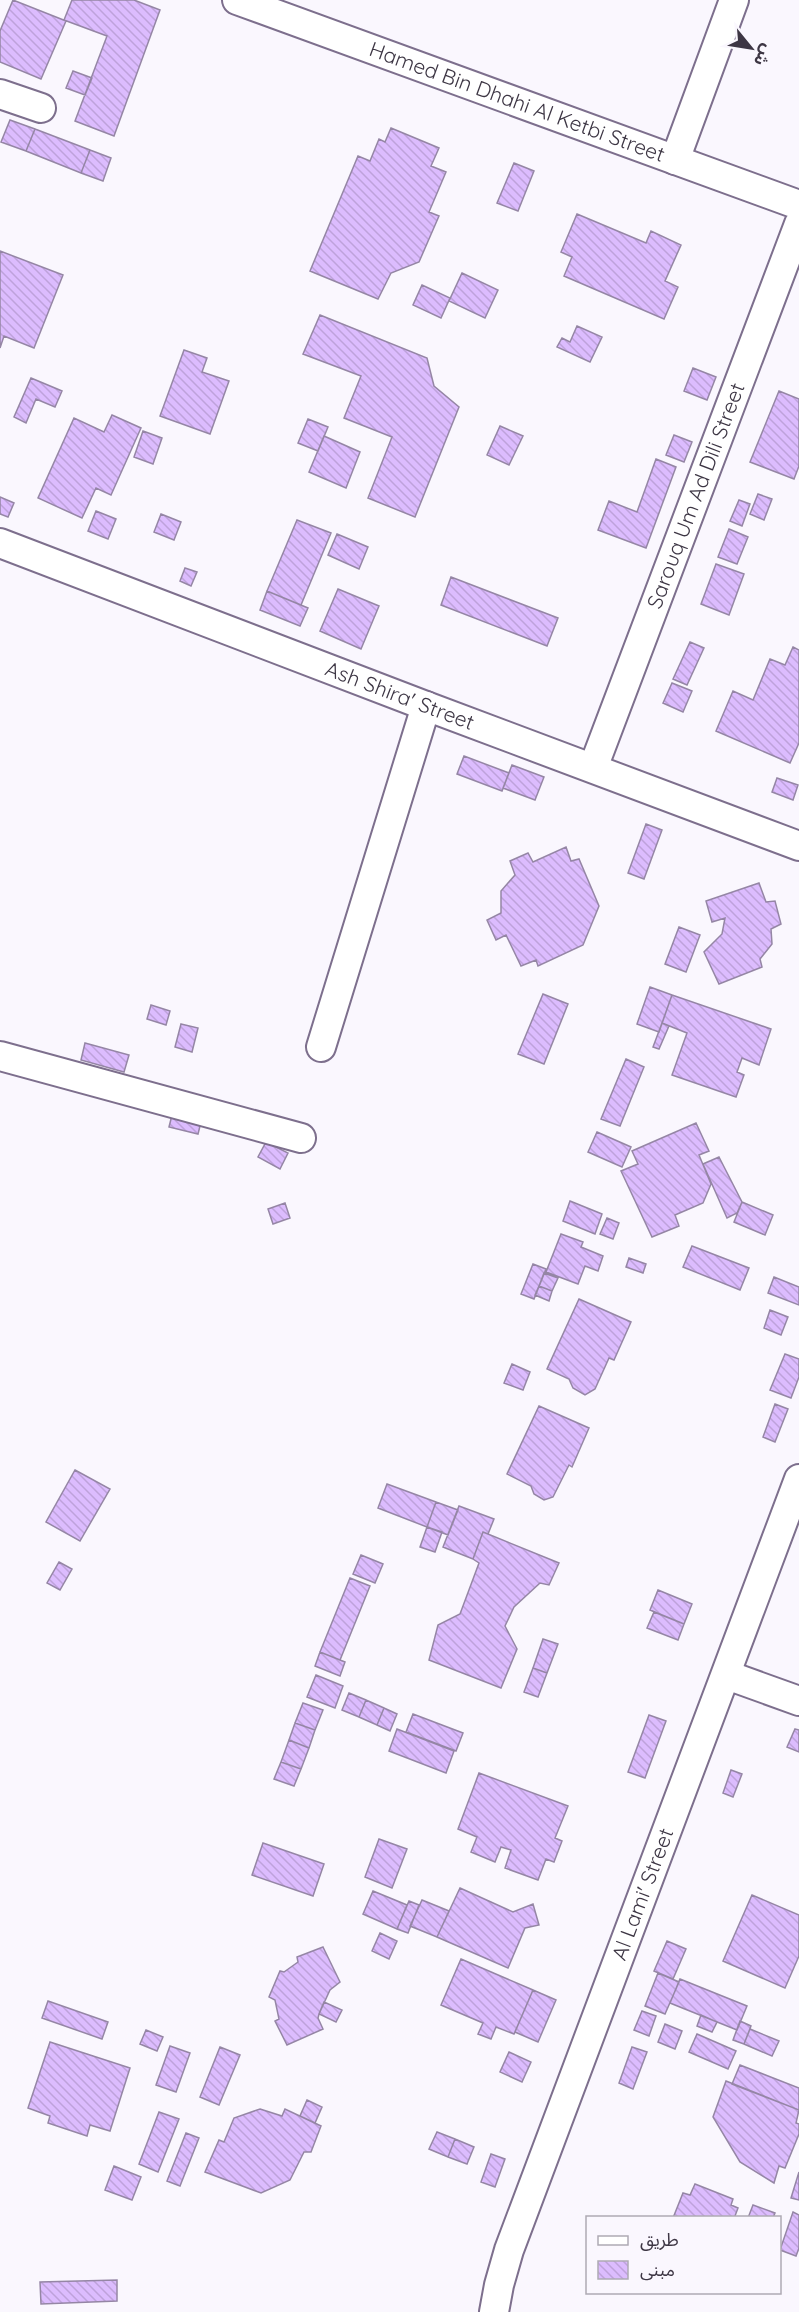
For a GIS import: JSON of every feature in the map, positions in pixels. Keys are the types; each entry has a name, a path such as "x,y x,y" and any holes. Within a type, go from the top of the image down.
{"street":[{"path":"675,160 734,0"},
{"name":"Hamed Bin Dhahi Al Ketbi Street","path":"250,2 799,205"},
{"path":"0,94 41,108"},
{"name":"Sarouq Um Ad Dili Street","path":"592,768 799,224"},
{"name":"Ash Shira' Street","path":"0,543 799,846"},
{"path":"321,1047 426,706"},
{"path":"0,1056 301,1138"},
{"name":"Al Lami' Street","path":"494,2312 509,2250 799,1479"},
{"path":"727,1675 799,1701"}],"building":[{"path":"13,0 66,21 41,79 0,62 0,31"},
{"path":"72,0 134,0 160,10 114,136 75,121 107,36 64,20"},
{"path":"73,71 92,78 85,95 66,88"},
{"path":"10,120 35,129 26,151 1,142"},
{"path":"391,128 439,148 431,166 446,172 429,212 439,216 419,262 391,273 378,299 310,271 358,156 370,161 379,139 385,142"},
{"path":"35,129 90,150 81,173 26,151"},
{"path":"90,150 111,158 103,181 81,173"},
{"path":"514,163 534,171 518,211 497,203"},
{"path":"577,214 646,243 651,231 681,245 665,281 678,287 664,319 564,276 572,257 561,252"},
{"path":"0,251 63,275 34,348 4,336 0,348"},
{"path":"462,273 498,290 485,318 449,301"},
{"path":"422,285 450,298 441,318 413,305"},
{"path":"320,315 427,358 434,386 459,407 415,517 368,498 392,437 344,418 361,376 303,354"},
{"path":"577,326 602,337 590,362 557,347 562,338 570,342"},
{"path":"184,350 207,358 202,372 229,381 210,434 160,416"},
{"path":"693,368 716,377 707,400 684,391"},
{"path":"31,378 62,391 55,407 36,399 26,423 14,417"},
{"path":"779,391 799,399 799,466 794,479 750,462"},
{"path":"112,415 141,428 111,495 96,488 82,518 38,498 74,418 104,432"},
{"path":"308,419 328,427 318,451 298,443"},
{"path":"500,426 523,436 509,465 487,455"},
{"path":"143,431 162,438 153,464 134,457"},
{"path":"674,435 692,442 684,462 666,455"},
{"path":"324,436 360,452 346,488 309,472"},
{"path":"656,459 676,467 646,548 598,530 609,501 637,512"},
{"path":"758,494 772,499 764,520 750,514"},
{"path":"0,497 14,503 8,517 0,514"},
{"path":"739,500 750,504 742,526 730,521"},
{"path":"96,511 116,519 108,539 88,531"},
{"path":"161,514 181,522 174,540 154,532"},
{"path":"297,520 331,533 301,605 267,591"},
{"path":"729,529 748,537 737,564 718,557"},
{"path":"337,534 368,547 359,569 328,555"},
{"path":"716,564 744,574 729,615 701,604"},
{"path":"185,568 197,572 191,586 180,581"},
{"path":"451,577 558,618 547,646 441,605"},
{"path":"338,589 379,606 361,649 320,631"},
{"path":"267,591 308,608 300,626 260,610"},
{"path":"690,642 704,648 687,685 673,679"},
{"path":"793,647 799,650 799,743 790,763 716,731 733,691 753,700 770,659 785,665"},
{"path":"672,683 692,691 683,712 663,703"},
{"path":"464,756 509,773 502,791 457,774"},
{"path":"512,765 544,777 535,800 503,788"},
{"path":"777,778 798,785 793,800 772,792"},
{"path":"646,824 662,830 644,879 628,873"},
{"path":"566,847 571,861 579,859 599,906 583,945 538,966 536,960 521,966 506,935 496,940 487,920 501,913 501,891 515,875 510,861 528,853 533,862"},
{"path":"759,883 766,902 775,901 781,924 771,929 772,944 760,959 762,967 719,984 704,952 722,934 725,918 712,922 706,901"},
{"path":"679,927 700,935 686,972 665,964"},
{"path":"650,987 672,995 659,1032 637,1024"},
{"path":"543,994 568,1004 544,1064 518,1054"},
{"path":"672,995 771,1029 759,1065 742,1058 737,1072 744,1075 736,1097 672,1075 687,1033 662,1023"},
{"path":"151,1005 170,1011 166,1025 147,1019"},
{"path":"662,1023 669,1026 659,1049 653,1047"},
{"path":"181,1024 198,1028 192,1052 175,1047"},
{"path":"85,1043 129,1055 124,1072 81,1060"},
{"path":"626,1059 644,1067 620,1126 601,1119"},
{"path":"173,1111 202,1118 198,1134 169,1127"},
{"path":"696,1123 709,1151 699,1155 711,1184 703,1203 675,1215 679,1226 652,1237 621,1171 638,1164 632,1151"},
{"path":"597,1132 631,1147 622,1167 588,1152"},
{"path":"266,1142 288,1153 280,1169 258,1157"},
{"path":"719,1157 742,1202 737,1213 727,1218 703,1164"},
{"path":"570,1201 602,1214 595,1234 563,1221"},
{"path":"742,1202 773,1215 765,1235 734,1222"},
{"path":"285,1203 290,1218 273,1224 268,1209"},
{"path":"607,1218 619,1223 613,1239 600,1234"},
{"path":"561,1234 583,1242 581,1247 603,1256 598,1271 585,1266 578,1284 546,1272"},
{"path":"692,1246 749,1268 740,1290 683,1267"},
{"path":"629,1258 646,1264 643,1273 626,1267"},
{"path":"533,1264 546,1269 534,1299 521,1294"},
{"path":"544,1273 558,1278 552,1291 539,1286"},
{"path":"774,1277 799,1287 799,1305 768,1293"},
{"path":"539,1286 552,1291 549,1301 535,1295"},
{"path":"579,1299 631,1322 614,1360 609,1358 595,1389 585,1395 573,1388 569,1379 547,1369"},
{"path":"770,1310 788,1317 781,1335 764,1328"},
{"path":"785,1354 799,1359 799,1377 791,1398 770,1390"},
{"path":"512,1364 530,1372 523,1390 504,1383"},
{"path":"775,1404 788,1409 775,1442 763,1437"},
{"path":"539,1406 589,1428 572,1467 569,1465 553,1497 544,1500 534,1494 531,1486 507,1474"},
{"path":"75,1470 110,1489 80,1541 46,1522"},
{"path":"387,1484 436,1502 427,1527 378,1508"},
{"path":"436,1502 458,1510 448,1535 427,1527"},
{"path":"459,1506 494,1519 488,1534 483,1532 473,1559 443,1547"},
{"path":"427,1527 442,1532 435,1552 420,1547"},
{"path":"483,1532 559,1563 549,1585 540,1583 514,1607 505,1626 517,1649 501,1688 429,1660 438,1625 460,1614 479,1563 473,1559"},
{"path":"361,1555 383,1564 375,1583 353,1574"},
{"path":"59,1562 72,1569 60,1590 47,1583"},
{"path":"350,1578 370,1586 340,1660 320,1652"},
{"path":"658,1590 692,1604 684,1624 650,1610"},
{"path":"654,1612 684,1624 678,1640 647,1628"},
{"path":"543,1639 558,1644 547,1673 533,1668"},
{"path":"320,1652 345,1662 340,1676 315,1666"},
{"path":"533,1668 547,1673 538,1697 524,1692"},
{"path":"316,1675 343,1686 335,1708 307,1697"},
{"path":"349,1693 366,1700 359,1717 342,1710"},
{"path":"366,1700 384,1708 377,1725 359,1717"},
{"path":"303,1703 323,1710 315,1730 295,1723"},
{"path":"384,1708 397,1714 390,1731 377,1725"},
{"path":"413,1714 463,1733 456,1751 406,1732"},
{"path":"649,1715 666,1721 645,1778 628,1772"},
{"path":"295,1723 315,1730 309,1748 289,1740"},
{"path":"397,1729 454,1751 446,1773 389,1751"},
{"path":"795,1729 799,1730 799,1752 787,1747"},
{"path":"289,1740 309,1748 301,1769 281,1762"},
{"path":"281,1762 301,1769 294,1786 274,1779"},
{"path":"731,1770 742,1774 733,1797 723,1793"},
{"path":"479,1773 568,1806 555,1838 562,1841 554,1862 546,1859 538,1880 505,1868 511,1850 501,1847 495,1862 471,1852 477,1837 458,1829"},
{"path":"379,1839 407,1849 392,1888 365,1877"},
{"path":"263,1843 324,1864 313,1896 252,1875"},
{"path":"460,1888 513,1912 533,1904 539,1925 525,1928 508,1968 437,1937"},
{"path":"373,1891 407,1905 397,1929 363,1914"},
{"path":"752,1895 799,1915 799,1956 785,1988 723,1961"},
{"path":"422,1900 449,1911 437,1937 410,1926"},
{"path":"409,1901 419,1905 408,1933 397,1929"},
{"path":"380,1933 397,1941 389,1959 372,1951"},
{"path":"667,1941 686,1949 673,1979 654,1971"},
{"path":"323,1947 340,1982 330,1990 319,2014 318,2018 323,2029 287,2045 275,2021 279,2019 275,2000 269,1997 280,1971 284,1972 298,1962 297,1957"},
{"path":"461,1959 533,1990 514,2034 496,2027 491,2039 478,2034 483,2023 441,2005"},
{"path":"658,1973 679,1982 665,2014 645,2006"},
{"path":"680,1979 747,2006 737,2030 670,2003"},
{"path":"533,1990 556,2000 538,2042 515,2032"},
{"path":"48,2001 108,2022 102,2039 42,2018"},
{"path":"324,2002 342,2010 336,2022 319,2014"},
{"path":"642,2011 656,2016 649,2036 634,2030"},
{"path":"701,2015 717,2022 712,2032 697,2026"},
{"path":"740,2021 751,2026 744,2044 733,2040"},
{"path":"665,2024 682,2031 675,2049 658,2042"},
{"path":"750,2029 779,2041 772,2056 744,2044"},
{"path":"146,2030 163,2037 157,2051 140,2044"},
{"path":"697,2034 736,2051 728,2069 689,2052"},
{"path":"50,2042 130,2068 110,2131 90,2125 87,2136 48,2123 50,2116 28,2108"},
{"path":"170,2046 190,2053 176,2092 156,2085"},
{"path":"220,2047 240,2055 219,2105 200,2097"},
{"path":"632,2047 647,2052 633,2089 619,2083"},
{"path":"509,2052 531,2062 522,2082 500,2072"},
{"path":"740,2065 799,2088 799,2110 732,2084"},
{"path":"726,2081 799,2110 796,2123 799,2124 799,2134 785,2168 779,2166 774,2183 740,2162 713,2117"},
{"path":"307,2100 322,2107 315,2123 300,2116"},
{"path":"260,2109 282,2116 285,2109 321,2126 311,2152 304,2152 290,2180 261,2193 205,2172 219,2140 224,2142 234,2118"},
{"path":"159,2112 179,2119 158,2172 139,2164"},
{"path":"437,2132 455,2139 448,2157 429,2149"},
{"path":"186,2133 199,2138 180,2186 167,2181"},
{"path":"455,2139 474,2147 467,2164 448,2157"},
{"path":"491,2154 505,2159 495,2187 481,2182"},
{"path":"114,2166 141,2177 132,2200 105,2190"},
{"path":"799,2172 799,2200 791,2198"},
{"path":"695,2184 733,2199 731,2205 738,2208 735,2216 674,2216 683,2193 690,2195"},
{"path":"753,2205 775,2213 774,2216 749,2216"},
{"path":"793,2212 799,2215 799,2248 796,2256 781,2250"},
{"path":"117,2280 117,2301 41,2304 40,2282"}]}
